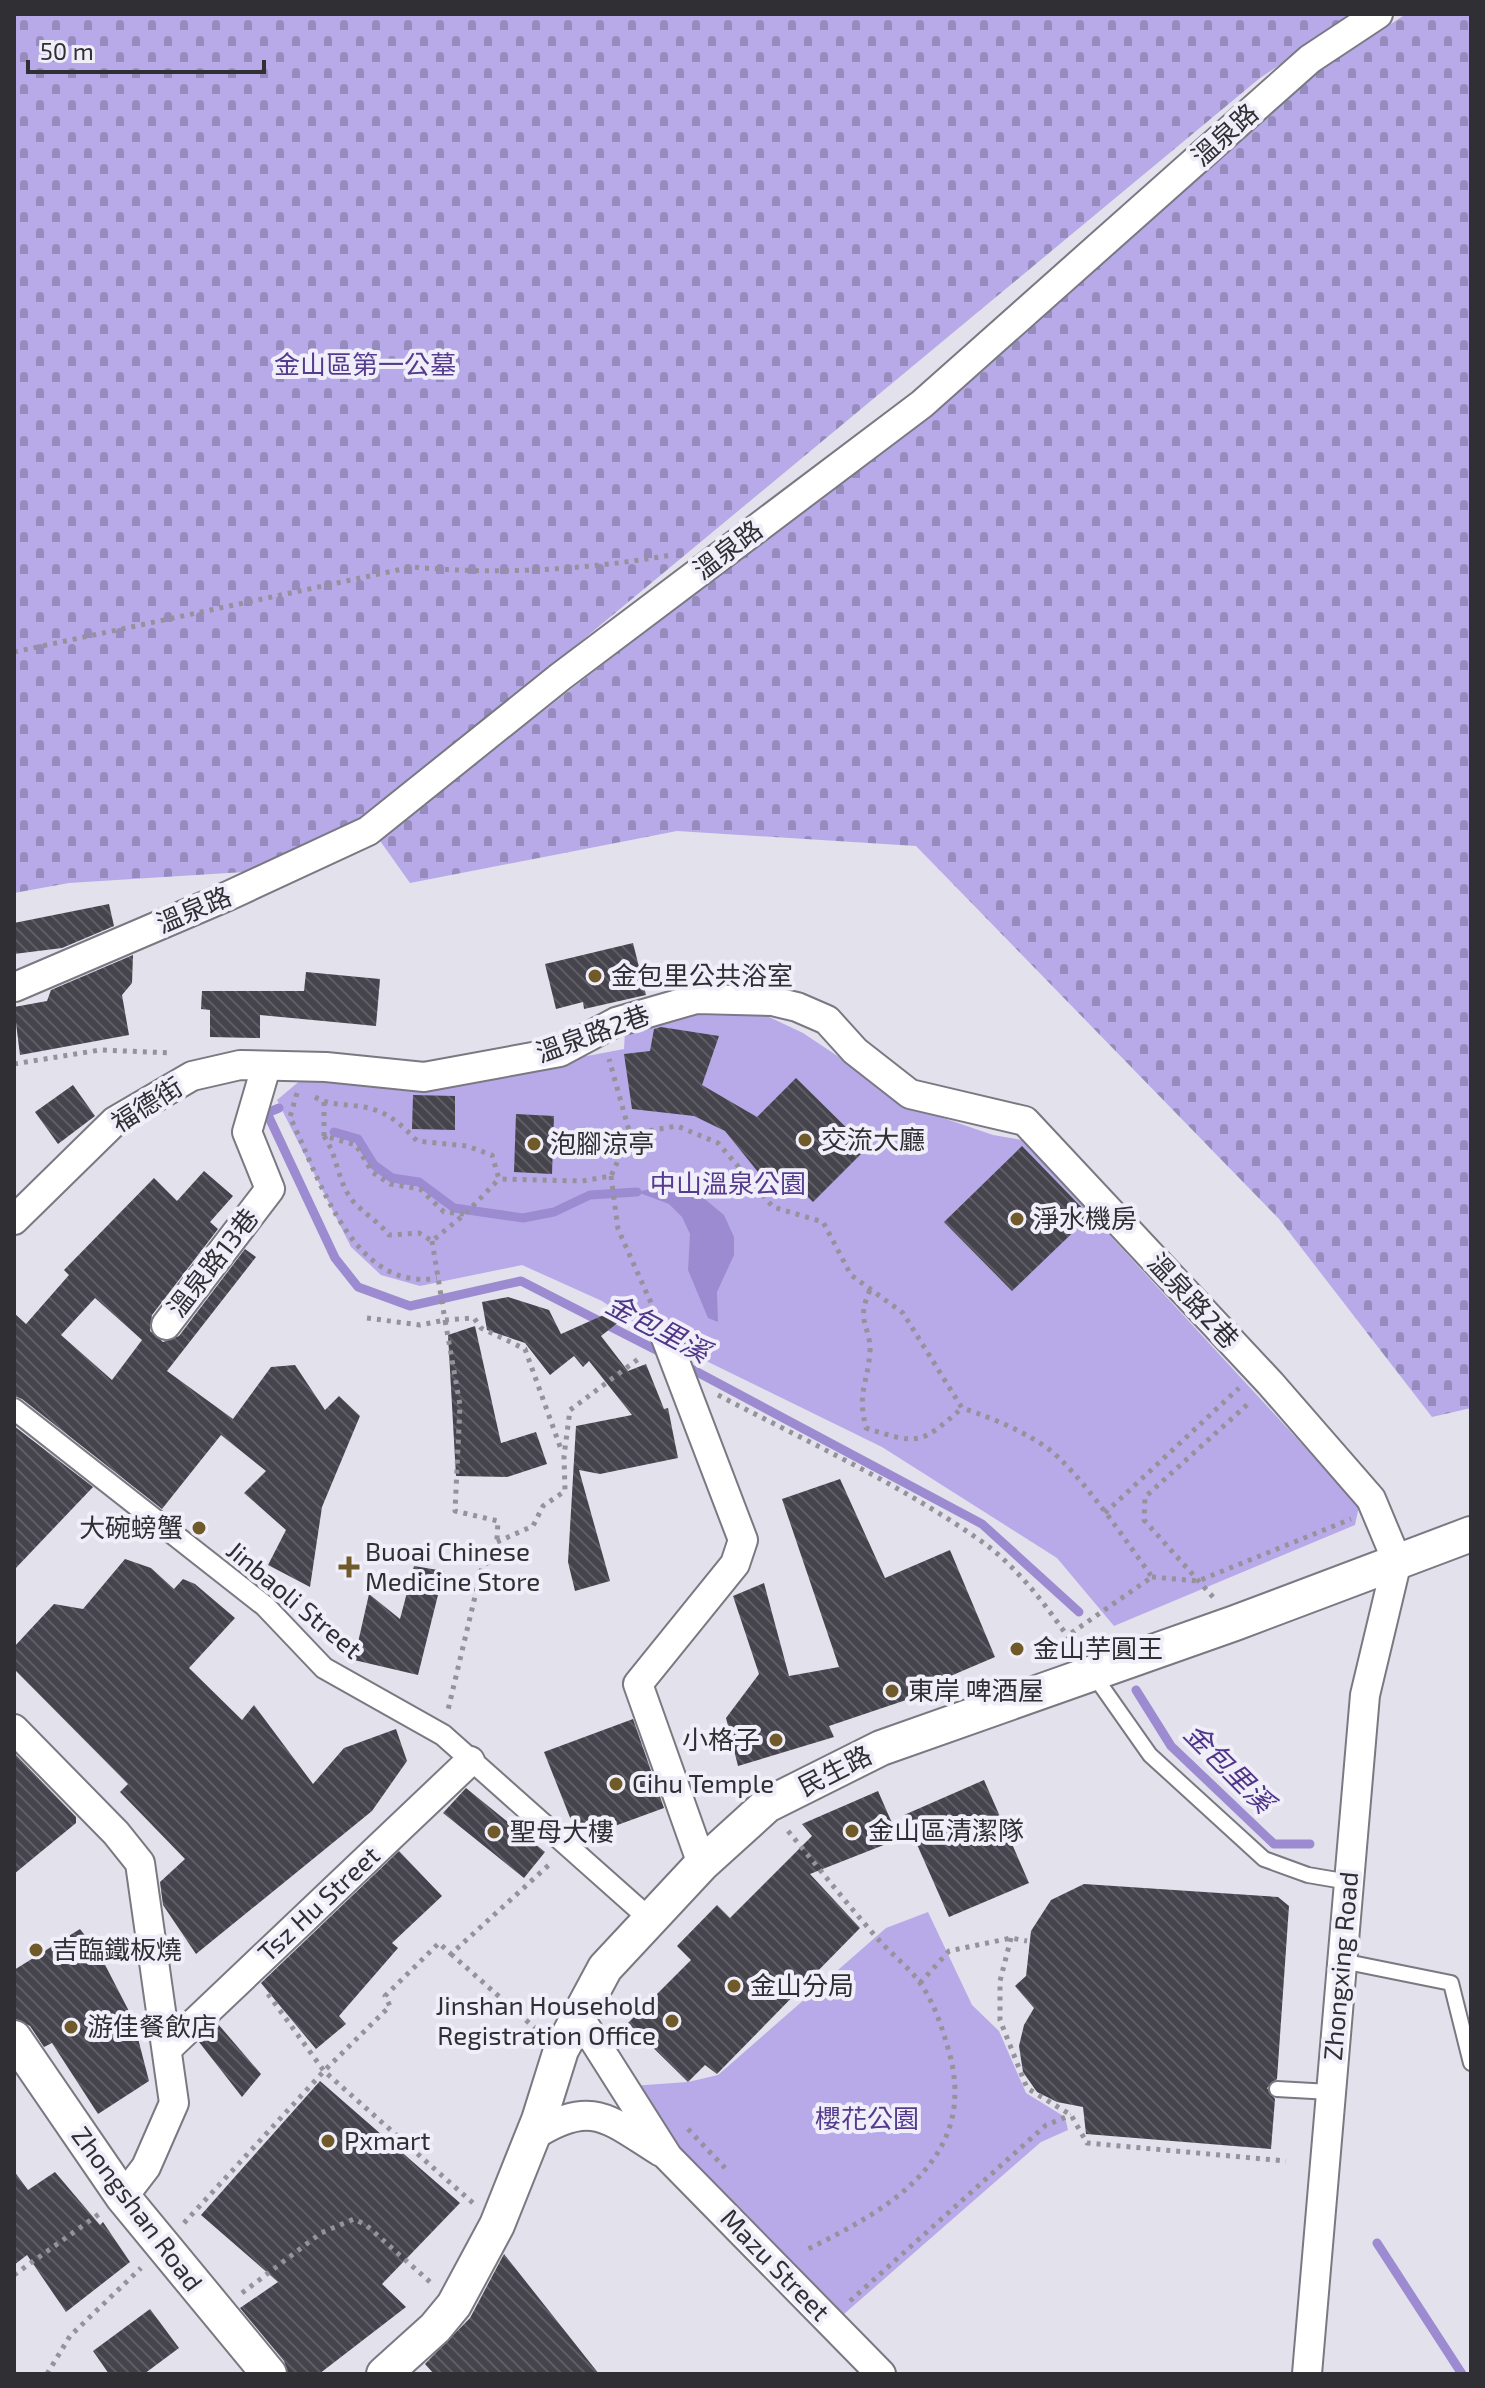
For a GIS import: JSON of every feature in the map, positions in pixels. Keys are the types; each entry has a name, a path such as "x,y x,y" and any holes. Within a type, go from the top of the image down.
{"street":[{"name":"溫泉路","path":"15,987 228,896 368,831 560,677 922,404 1310,59 1378,14"},
{"name":"溫泉路2巷","path":"266,1067 326,1067 424,1077 560,1052 616,1022 696,999 772,1001 827,1020 855,1051 910,1094 1025,1121 1258,1382 1371,1499 1397,1561"},
{"name":"福德街","path":"14,1220 115,1121 192,1076 240,1065 266,1067"},
{"name":"溫泉路13巷","path":"166,1325 270,1189 247,1132 266,1067"},
{"path":"666,1338 743,1540 735,1564 638,1684 702,1864"},
{"name":"Jinbaoli Street","path":"14,1409 265,1606 324,1668 443,1735 651,1920"},
{"name":"民生路","path":"384,2374 435,2328 454,2305 497,2225 533,2136 561,2050 605,1968 702,1864 767,1805 881,1748 1235,1623 1471,1534"},
{"name":"Zhongxing Road","path":"1307,2374 1365,1695 1397,1561"},
{"path":"14,1729 116,1833 140,1863 169,2047 174,2103 146,2167 123,2197"},
{"name":"Tsz Hu Street","path":"169,2047 470,1761"},
{"name":"Mazu Street","path":"578,2015 668,2157 881,2374"},
{"name":"Zhongshan Road","path":"14,2038 123,2197 269,2374"},
{"name":"Mazu Street","path":"533,2136 559,2119 602,2115 668,2157"}],"lane":[{"path":"1093,1673 1150,1755 1264,1859 1308,1875 1349,1882"},
{"path":"1342,1961 1451,1983 1471,2063"},
{"path":"1277,2089 1330,2092"}],"path":[{"path":"14,652 412,567 469,572 605,567 677,554"},
{"path":"601,1031 630,1134 611,1176 611,1199 618,1229 666,1338"},
{"path":"14,1064 100,1050 184,1054"},
{"path":"437,1278 419,1281 379,1269 355,1245 290,1117 298,1087 324,1102 368,1108 397,1120 417,1141 467,1146 492,1155 499,1179"},
{"path":"324,1102 324,1136 336,1155 337,1174 353,1201 377,1219 389,1235 419,1233 432,1241"},
{"path":"630,1134 677,1126 718,1143 773,1207 823,1222 851,1275 903,1313 962,1408 1006,1423 1049,1449 1105,1513 1152,1577"},
{"path":"324,1136 356,1145 372,1172 390,1184 420,1189 444,1212 465,1214"},
{"path":"432,1241 465,1214 499,1179 582,1181 611,1176"},
{"path":"432,1241 460,1405 455,1511 498,1521 496,1556 482,1567 443,1735"},
{"path":"870,1290 864,1303 862,1323 870,1348 859,1401 866,1428 910,1442 931,1435 962,1408"},
{"path":"367,1318 420,1325 474,1318 481,1328 525,1349 564,1456"},
{"path":"497,1542 533,1526 543,1506 565,1491 564,1456 570,1410 640,1356 683,1383 895,1490 983,1542 1043,1601 1093,1673"},
{"path":"1105,1513 1258,1382"},
{"path":"1235,1623 1144,1520 1145,1497 1258,1382"},
{"path":"1067,1636 1152,1577 1198,1581 1346,1520 1378,1514"},
{"path":"767,1805 880,1941 920,1983 939,2019 952,2061 954,2117 945,2142 928,2167 894,2200 859,2224 804,2251"},
{"path":"451,1954 570,1845"},
{"path":"920,1983 949,1951 1011,1938 1027,1941"},
{"path":"1011,1938 1000,1981 1000,2020 1027,2088 1071,2115 1087,2143 1286,2161"},
{"path":"47,2374 70,2336 162,2248 324,2071 390,2006 385,1996 439,1943 561,2050"},
{"path":"248,1970 324,2071 497,2225"},
{"path":"841,2291 850,2301 1046,2125 1071,2115"},
{"path":"684,2126 728,2171"},
{"path":"14,2275 123,2197"},
{"path":"216,2313 321,2233 354,2219 366,2225 454,2305"},
{"path":"793,2239 813,2261"}],"green space":[{"name":"金山區第一公墓","path":"14,14 1356,14 1260,78 368,818 258,871 69,883 14,893"},
{"path":"1406,14 1471,14 1471,1408 1432,1417 1279,1219 916,846 677,831 410,883 378,838 982,372 1290,90"},
{"name":"中山溫泉公園","path":"691,1015 767,1016 803,1033 917,1109 993,1135 1022,1140 1359,1506 1355,1525 1114,1626 1057,1558 882,1447 649,1333 602,1301 522,1265 420,1286 381,1275 351,1247 277,1100 302,1079 465,1079 624,1049 625,1031"},
{"name":"櫻花公園","path":"928,1912 972,2005 999,2031 1026,2093 1065,2117 1068,2130 1041,2142 844,2314 655,2125 631,2086 688,2082 718,2075 886,1928"}],"shaded area":[{"path":"683,1181 724,1215 734,1237 734,1255 717,1292 718,1322 708,1318 688,1270 690,1234 682,1217 669,1204 637,1192"}],"building":[{"path":"109,904 114,926 62,948 14,954 14,923"},
{"name":"金包里公共浴室","path":"633,943 646,995 584,1009 583,1002 556,1009 545,964"},
{"path":"133,955 132,983 122,995 129,1035 20,1055 14,1007 47,1001 51,990"},
{"path":"306,972 380,979 376,1026 260,1015 260,1038 210,1037 210,1010 201,1009 202,991 304,991"},
{"path":"661,1027 719,1036 702,1085 757,1117 796,1078 867,1148 813,1202 801,1190 787,1197 762,1177 725,1131 694,1116 632,1109 624,1054 650,1051 654,1029"},
{"path":"73,1085 95,1116 58,1144 35,1112"},
{"path":"413,1095 455,1096 455,1130 412,1129"},
{"name":"泡腳涼亭","path":"516,1114 554,1116 552,1174 514,1172"},
{"name":"淨水機房","path":"1022,1146 1090,1216 1012,1291 944,1222"},
{"path":"204,1171 233,1196 210,1222 218,1229 152,1315 150,1331 163,1342 179,1336 245,1249 256,1257 167,1371 233,1419 271,1367 295,1365 325,1410 339,1396 360,1416 322,1507 310,1587 268,1565 286,1530 244,1493 266,1471 221,1435 162,1509 22,1399 14,1396 14,1313 26,1324 69,1275 64,1270 154,1178 177,1201","holes":["95,1298 142,1340 112,1380 61,1335"]},
{"path":"508,1297 549,1310 561,1334 624,1306 629,1314 601,1336 628,1371 646,1364 664,1409 668,1408 678,1458 600,1474 579,1470 610,1581 575,1591 568,1562 576,1426 632,1415 589,1361 583,1367 574,1356 550,1375 525,1343 487,1330 482,1302"},
{"path":"475,1326 501,1443 536,1432 547,1464 507,1477 456,1476 448,1335"},
{"path":"14,1426 93,1487 14,1570"},
{"path":"840,1479 885,1578 950,1550 995,1657 913,1692 915,1697 829,1726 834,1737 738,1766 726,1718 759,1674 733,1596 764,1583 789,1676 839,1667 782,1499"},
{"path":"125,1559 151,1568 174,1589 183,1579 195,1584 235,1618 189,1668 242,1720 254,1705 313,1784 344,1748 396,1729 407,1761 372,1811 196,1954 163,1905 160,1882 185,1859 120,1792 128,1784 14,1669 14,1647 54,1604 83,1609"},
{"path":"414,1566 444,1571 418,1675 354,1660 369,1594 400,1619"},
{"path":"633,1719 664,1808 601,1831 571,1820 544,1752"},
{"path":"14,1753 76,1817 76,1823 14,1874"},
{"path":"984,1780 1029,1883 949,1917 904,1815"},
{"name":"聖母大樓","path":"466,1788 545,1852 524,1878 443,1813"},
{"name":"金山分局","path":"878,1791 899,1839 810,1874 860,1928 717,2074 705,2065 688,2082 628,2023 691,1960 677,1946 717,1905 730,1918 812,1836 802,1824"},
{"path":"399,1851 442,1896 392,1943 398,1948 339,2016 346,2024 316,2049 261,1983"},
{"path":"1084,1884 1278,1897 1289,1906 1277,2079 1267,2088 1275,2099 1271,2149 1086,2134 1083,2107 1057,2102 1037,2092 1023,2072 1019,2046 1024,2025 1034,2008 1015,1986 1026,1976 1031,1931 1051,1900"},
{"path":"80,1929 100,1955 133,2019 149,2081 98,2114 52,2043 44,2047 30,2026 14,2018 14,1970"},
{"path":"218,2024 261,2074 242,2097 199,2042"},
{"path":"320,2081 460,2203 382,2284 406,2307 319,2374 288,2374 284,2361 240,2308 278,2282 201,2215"},
{"path":"14,2171 28,2190 55,2172 100,2225 103,2222 130,2262 66,2312 27,2255 14,2265"},
{"path":"504,2254 599,2374 434,2374 425,2364 470,2318"},
{"path":"150,2309 179,2348 144,2374 109,2374 93,2351"}],"waterway":[{"name":"金包里溪","path":"279,1108 267,1113 335,1258 358,1287 410,1306 521,1281 664,1354"},
{"path":"334,1132 358,1139 374,1165 392,1178 419,1182 454,1208 523,1218 554,1212 590,1195 637,1192"},
{"name":"金包里溪","path":"684,1365 982,1524 1079,1612"},
{"name":"金包里溪","path":"1136,1690 1171,1746 1274,1844 1310,1844"},
{"name":"金包里溪","path":"1377,2243 1462,2374"}],"place":[{"name":"金包里公共浴室","path":"595,976"},
{"name":"交流大廳","path":"805,1140"},
{"name":"泡腳涼亭","path":"534,1144"},
{"name":"淨水機房","path":"1017,1219"},
{"name":"大碗螃蟹","path":"199,1528"},
{"name":"Buoai Chinese Medicine Store","path":"349,1567"},
{"name":"金山芋圓王","path":"1017,1649"},
{"name":"東岸 啤酒屋","path":"892,1691"},
{"name":"小格子","path":"776,1740"},
{"name":"Cihu Temple","path":"616,1784"},
{"name":"金山區清潔隊","path":"852,1831"},
{"name":"聖母大樓","path":"494,1832"},
{"name":"吉臨鐵板燒","path":"36,1950"},
{"name":"金山分局","path":"734,1986"},
{"name":"Jinshan Household Registration Office","path":"672,2021"},
{"name":"游佳餐飲店","path":"71,2027"},
{"name":"Pxmart","path":"328,2141"}]}
